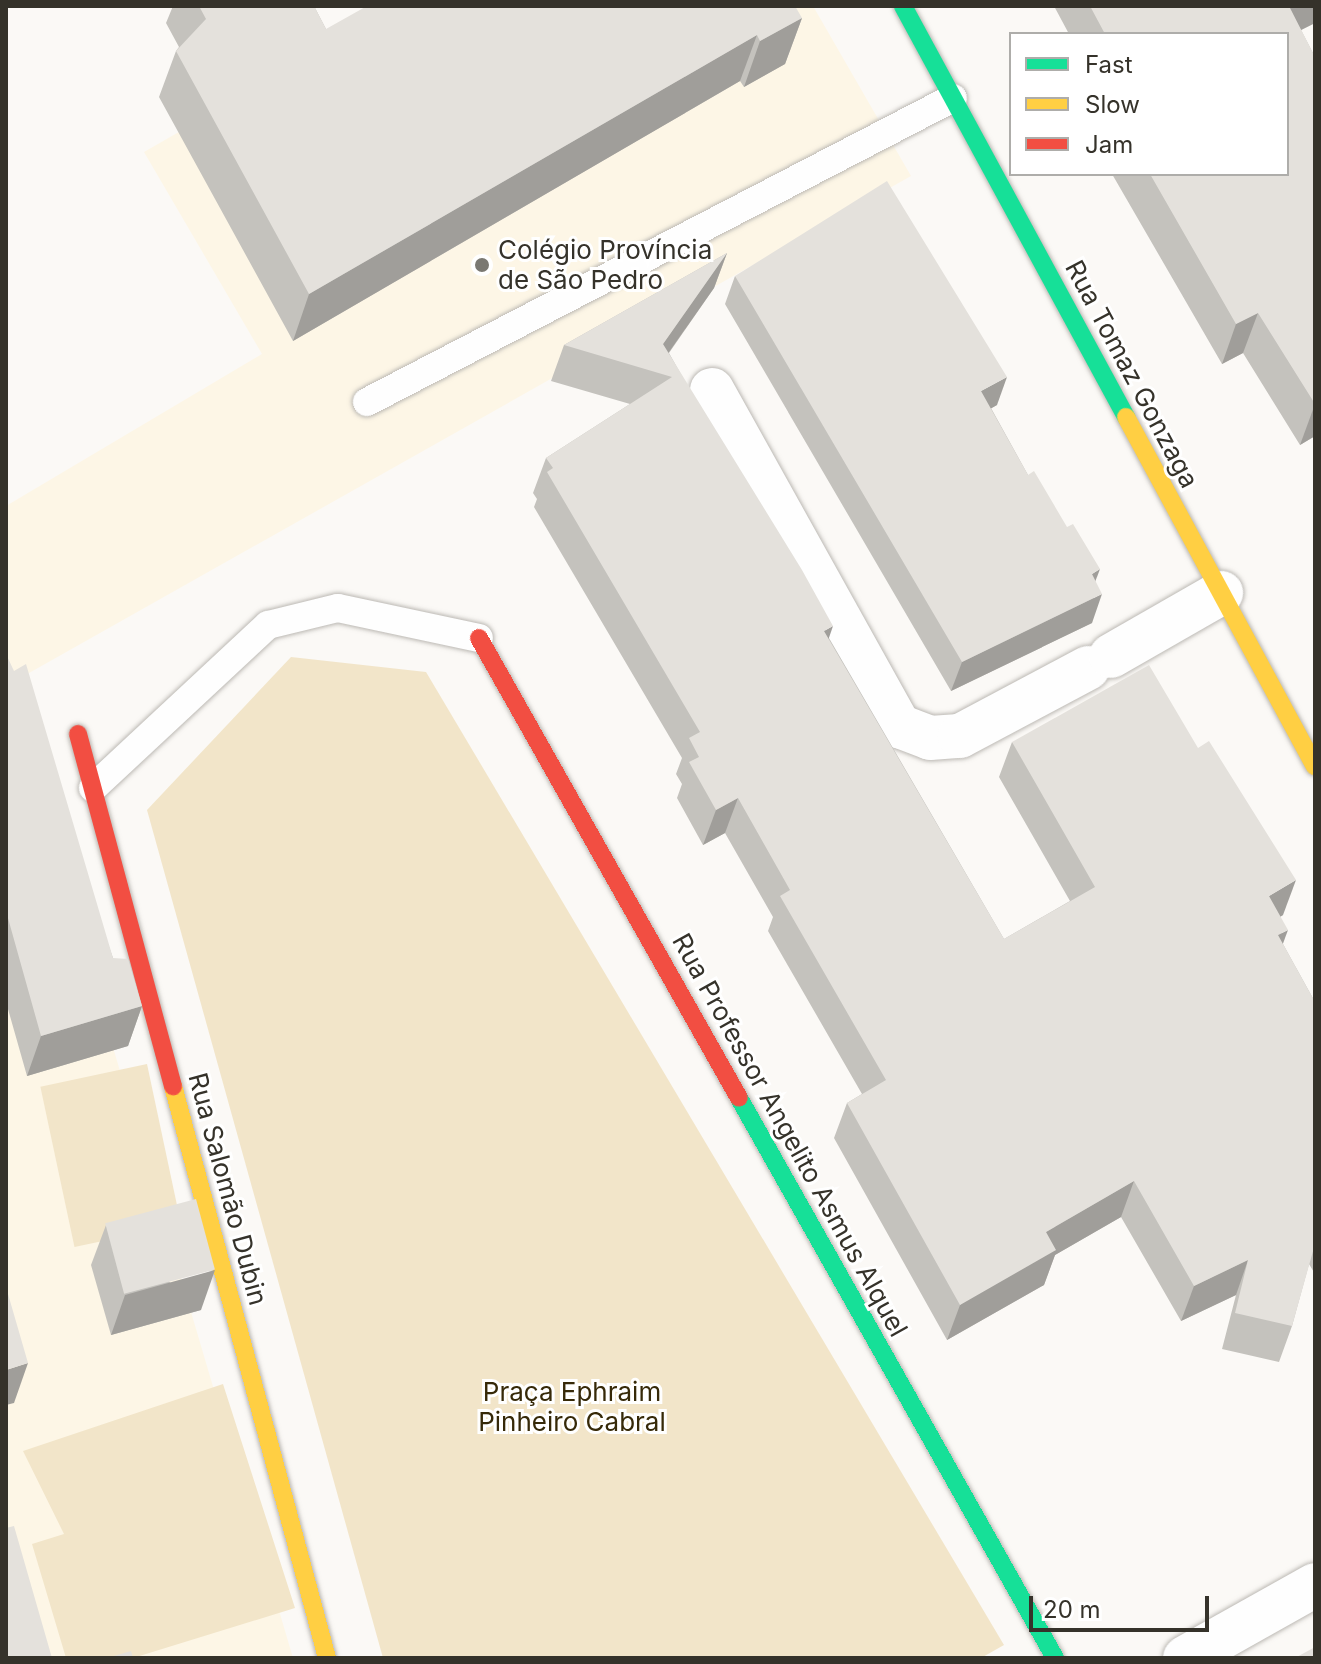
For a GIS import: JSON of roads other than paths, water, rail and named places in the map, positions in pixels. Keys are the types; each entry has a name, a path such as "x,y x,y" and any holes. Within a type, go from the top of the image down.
{"street":[{"name":"Rua Tomaz Gonzaga","path":"903,6 1315,766"},
{"path":"712,390 899,726 930,738 960,736 1221,593"},
{"name":"Rua Professor Angelito Asmus Alquel","path":"479,638 1055,1658"},
{"name":"Rua Salomão Dubin","path":"78,734 327,1658"},
{"path":"1185,1658 1315,1585"}],"lane":[{"path":"367,402 953,98"},
{"path":"93,788 268,625 338,608 479,638"}],"place":[{"name":"Colégio Província de São Pedro","path":"482,265"}],"park label":[{"name":"Praça Ephraim Pinheiro Cabral","path":"572,1407"}]}
